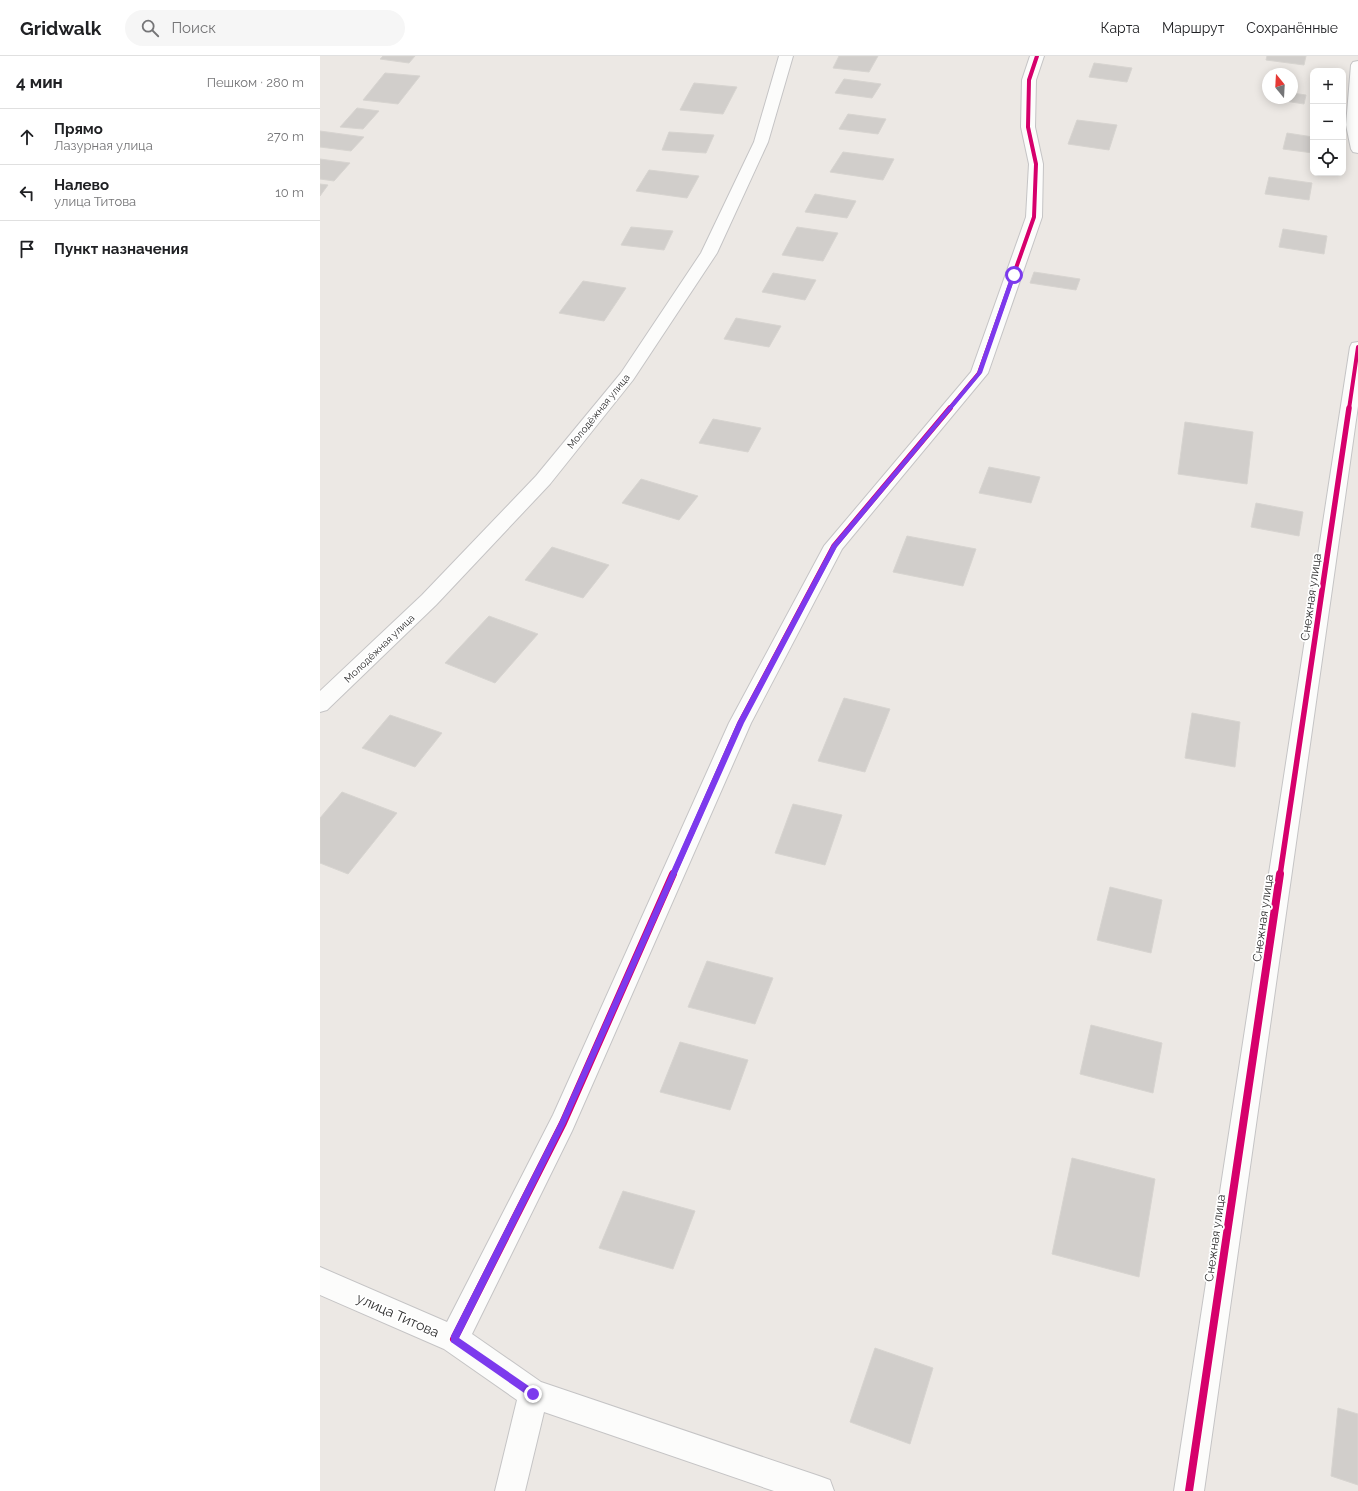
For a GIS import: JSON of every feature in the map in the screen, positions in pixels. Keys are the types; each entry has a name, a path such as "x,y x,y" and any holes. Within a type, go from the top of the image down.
{"street":[{"name":"Молодёжная улица","path":"320,704 429,600 543,480 627,376 709,253 761,142 786,56"},
{"path":"454,1339 563,1123 740,723 834,546 979,373 1034,217 1036,164 1028,127 1029,80 1037,56"},
{"path":"1358,65 1353,125 1358,149"},
{"name":"Снежная улица","path":"1189,1491 1358,347"},
{"name":"улица Титова","path":"320,1281 454,1339 533,1394 819,1491"},
{"path":"510,1491 533,1394"}],"building":[{"path":"383,56 415,56 409,63 380,59"},
{"path":"839,56 878,56 869,72 833,68"},
{"path":"1267,56 1306,56 1304,65 1266,60"},
{"path":"1094,63 1132,68 1127,82 1089,77"},
{"path":"385,73 420,76 398,104 363,100"},
{"path":"844,79 881,84 872,98 835,93"},
{"path":"694,83 737,87 723,114 680,110"},
{"path":"1298,94 1306,95 1304,104 1298,103"},
{"path":"357,108 379,111 363,129 340,127"},
{"path":"848,114 886,119 878,134 839,129"},
{"path":"1077,120 1117,125 1109,150 1068,144"},
{"path":"320,131 364,137 351,151 320,147"},
{"path":"669,132 714,135 706,153 662,150"},
{"path":"1287,133 1310,137 1310,153 1283,149"},
{"path":"843,152 894,159 883,180 830,172"},
{"path":"320,159 350,163 334,181 320,179"},
{"path":"649,170 699,176 687,198 636,191"},
{"path":"1269,177 1312,183 1309,200 1265,194"},
{"path":"320,184 328,185 320,196"},
{"path":"815,194 856,201 847,218 805,212"},
{"path":"631,227 673,231 664,250 621,245"},
{"path":"797,227 838,233 823,261 782,255"},
{"path":"1283,229 1327,236 1324,254 1279,247"},
{"path":"1034,272 1080,279 1076,290 1030,283"},
{"path":"773,273 816,280 805,300 762,292"},
{"path":"583,281 626,288 604,321 559,313"},
{"path":"736,318 781,326 769,347 724,339"},
{"path":"713,419 761,428 748,452 699,443"},
{"path":"1185,422 1253,432 1247,484 1178,474"},
{"path":"989,467 1040,477 1031,503 979,493"},
{"path":"641,479 698,496 679,520 622,503"},
{"path":"1256,503 1303,512 1299,536 1251,527"},
{"path":"907,536 976,549 963,586 893,572"},
{"path":"552,547 609,565 583,598 525,580"},
{"path":"489,616 538,634 495,683 445,663"},
{"path":"844,698 890,709 865,772 818,761"},
{"path":"1192,713 1240,722 1235,767 1185,758"},
{"path":"390,715 442,733 415,767 362,748"},
{"path":"342,792 397,813 348,874 320,863 320,818"},
{"path":"793,804 842,815 825,865 775,853"},
{"path":"1110,887 1162,900 1151,953 1097,940"},
{"path":"707,961 773,978 755,1024 688,1007"},
{"path":"1091,1025 1162,1043 1153,1093 1080,1074"},
{"path":"680,1042 748,1060 730,1110 660,1092"},
{"path":"1072,1158 1155,1179 1139,1277 1052,1254"},
{"path":"623,1191 695,1211 673,1269 599,1248"},
{"path":"875,1348 933,1368 910,1444 850,1422"},
{"path":"1338,1408 1358,1414 1358,1485 1331,1476"}],"cycle path":[{"path":"454,1339 563,1123 740,723 834,546 979,373 1034,217 1036,164 1028,127 1029,80 1037,56"},
{"path":"1189,1491 1358,347"}],"route":[{"path":"533,1394 454,1339 563,1123 740,723 834,546 979,373 1014,275"}]}
